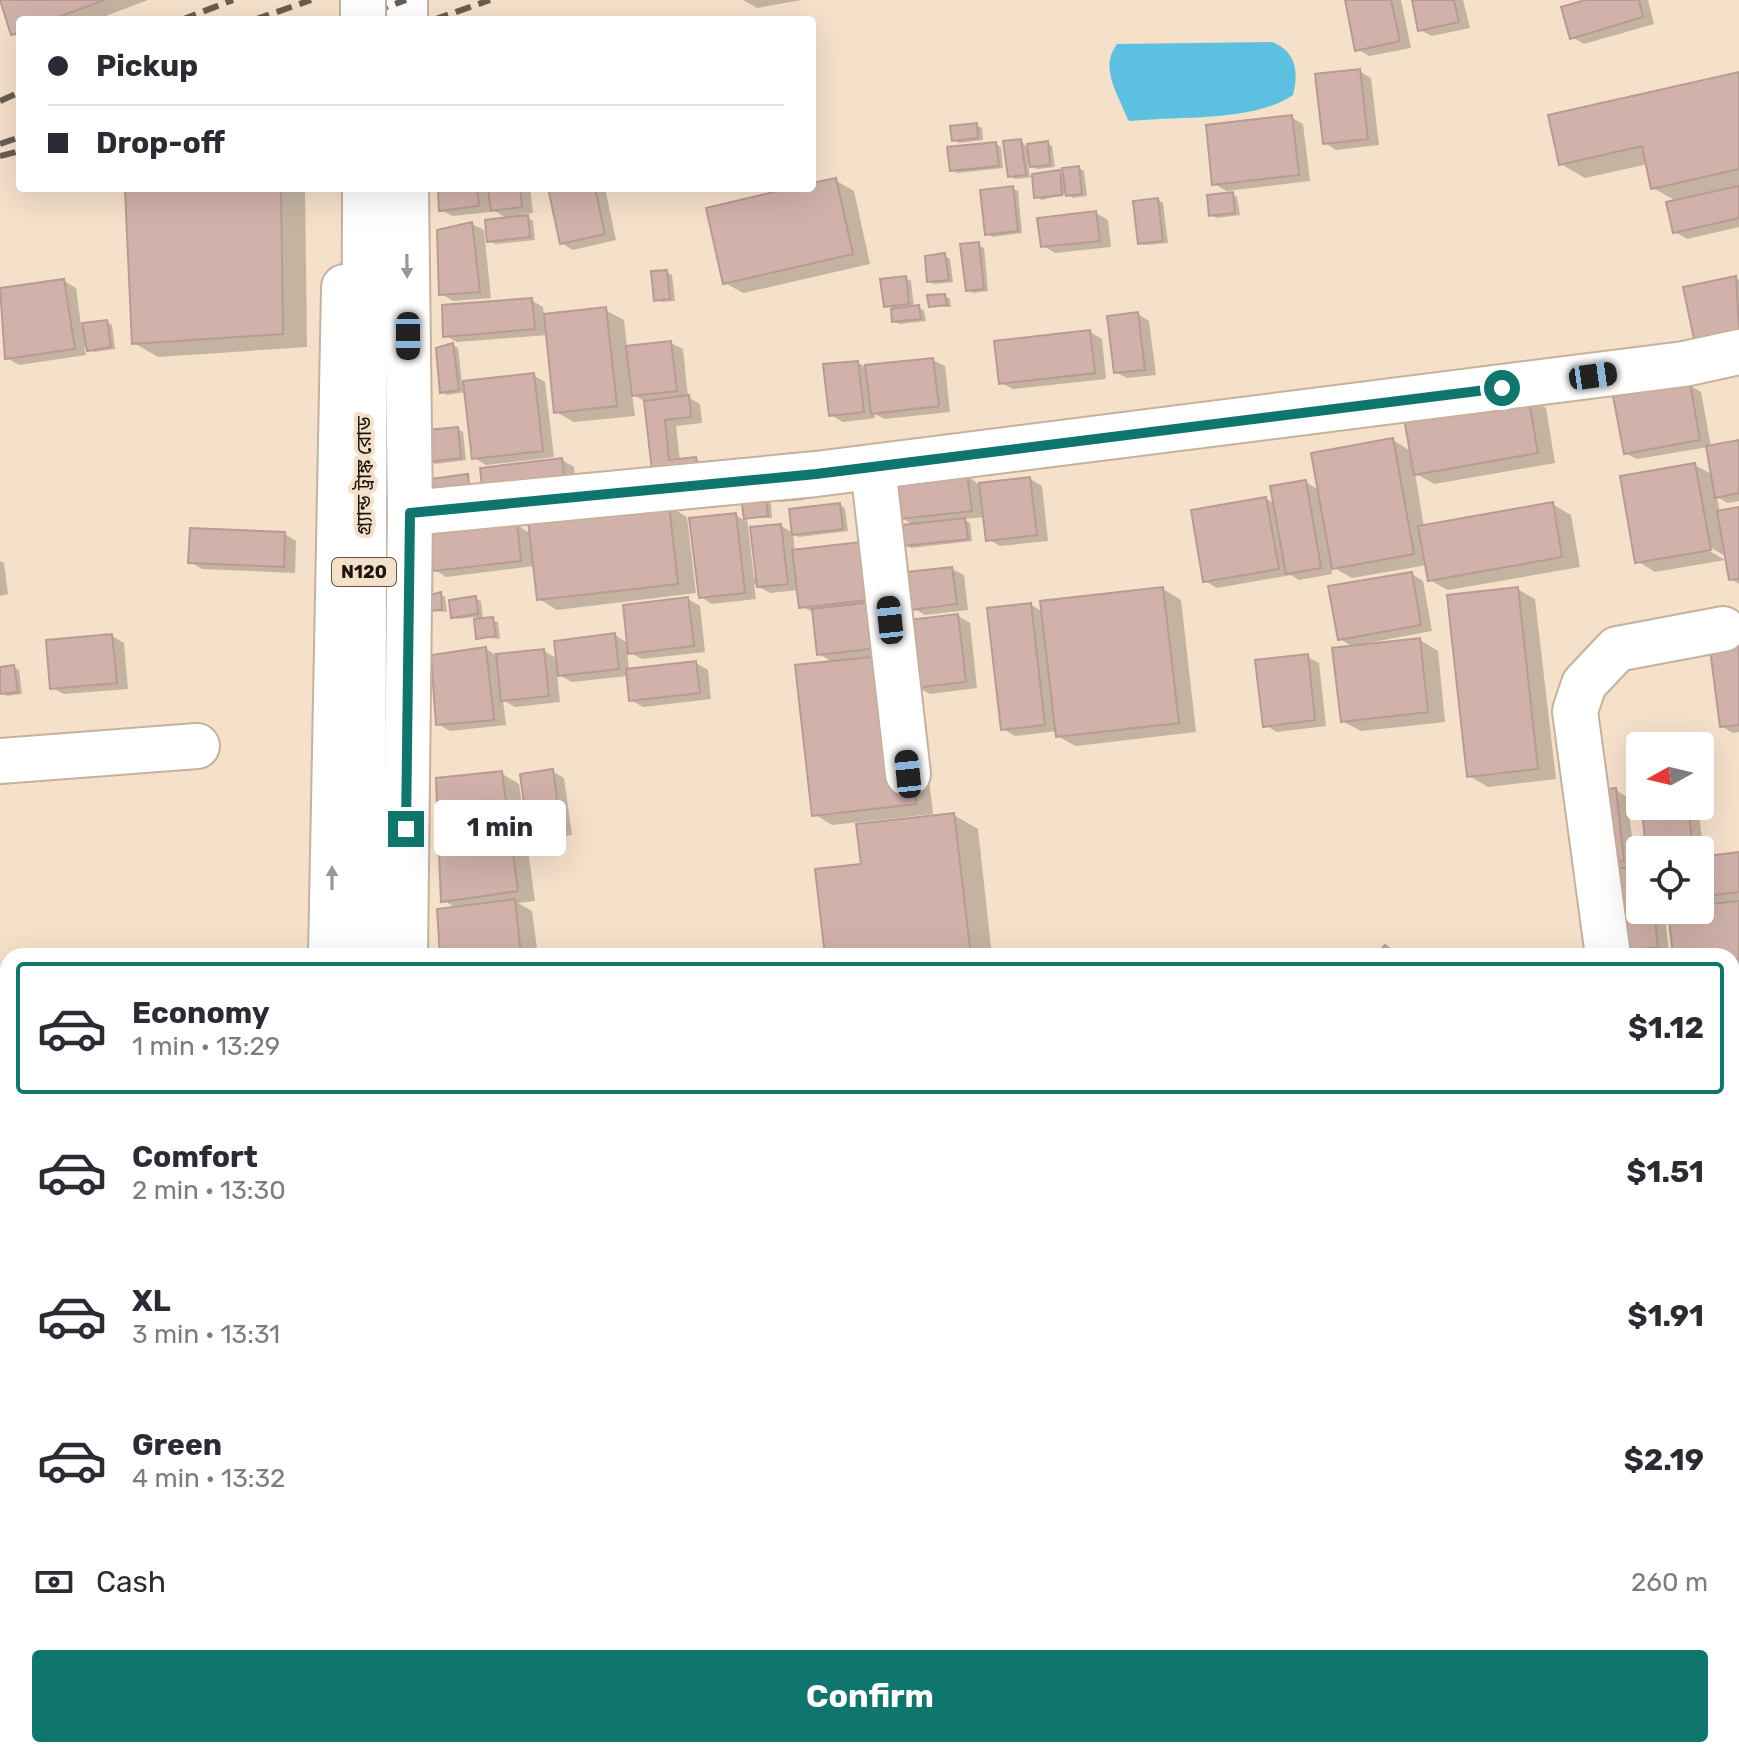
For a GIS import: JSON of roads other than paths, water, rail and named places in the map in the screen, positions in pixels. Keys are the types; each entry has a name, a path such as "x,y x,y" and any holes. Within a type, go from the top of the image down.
{"main road":[{"path":"331,948 346,192"},
{"name":"গ্র্যান্ড ট্রাঙ্ক রোড","path":"363,948 365,192"},
{"path":"405,948 410,513 406,192"},
{"path":"410,513 873,467 1684,364 1739,352"},
{"path":"873,467 908,774"},
{"path":"1607,948 1575,711 1584,684 1617,649 1723,629"},
{"path":"0,761 197,746"}],"water":[{"path":"1272,42 1286,51 1294,63 1296,78 1293,95 1277,104 1238,114 1131,121 1115,91 1110,72 1112,53 1117,44"}],"railway":[{"path":"191,16 233,0"},
{"path":"265,16 311,0"},
{"path":"361,16 406,0"},
{"path":"444,16 490,0"},
{"path":"0,101 16,94"},
{"path":"0,144 16,138"},
{"path":"0,156 16,152"}]}
